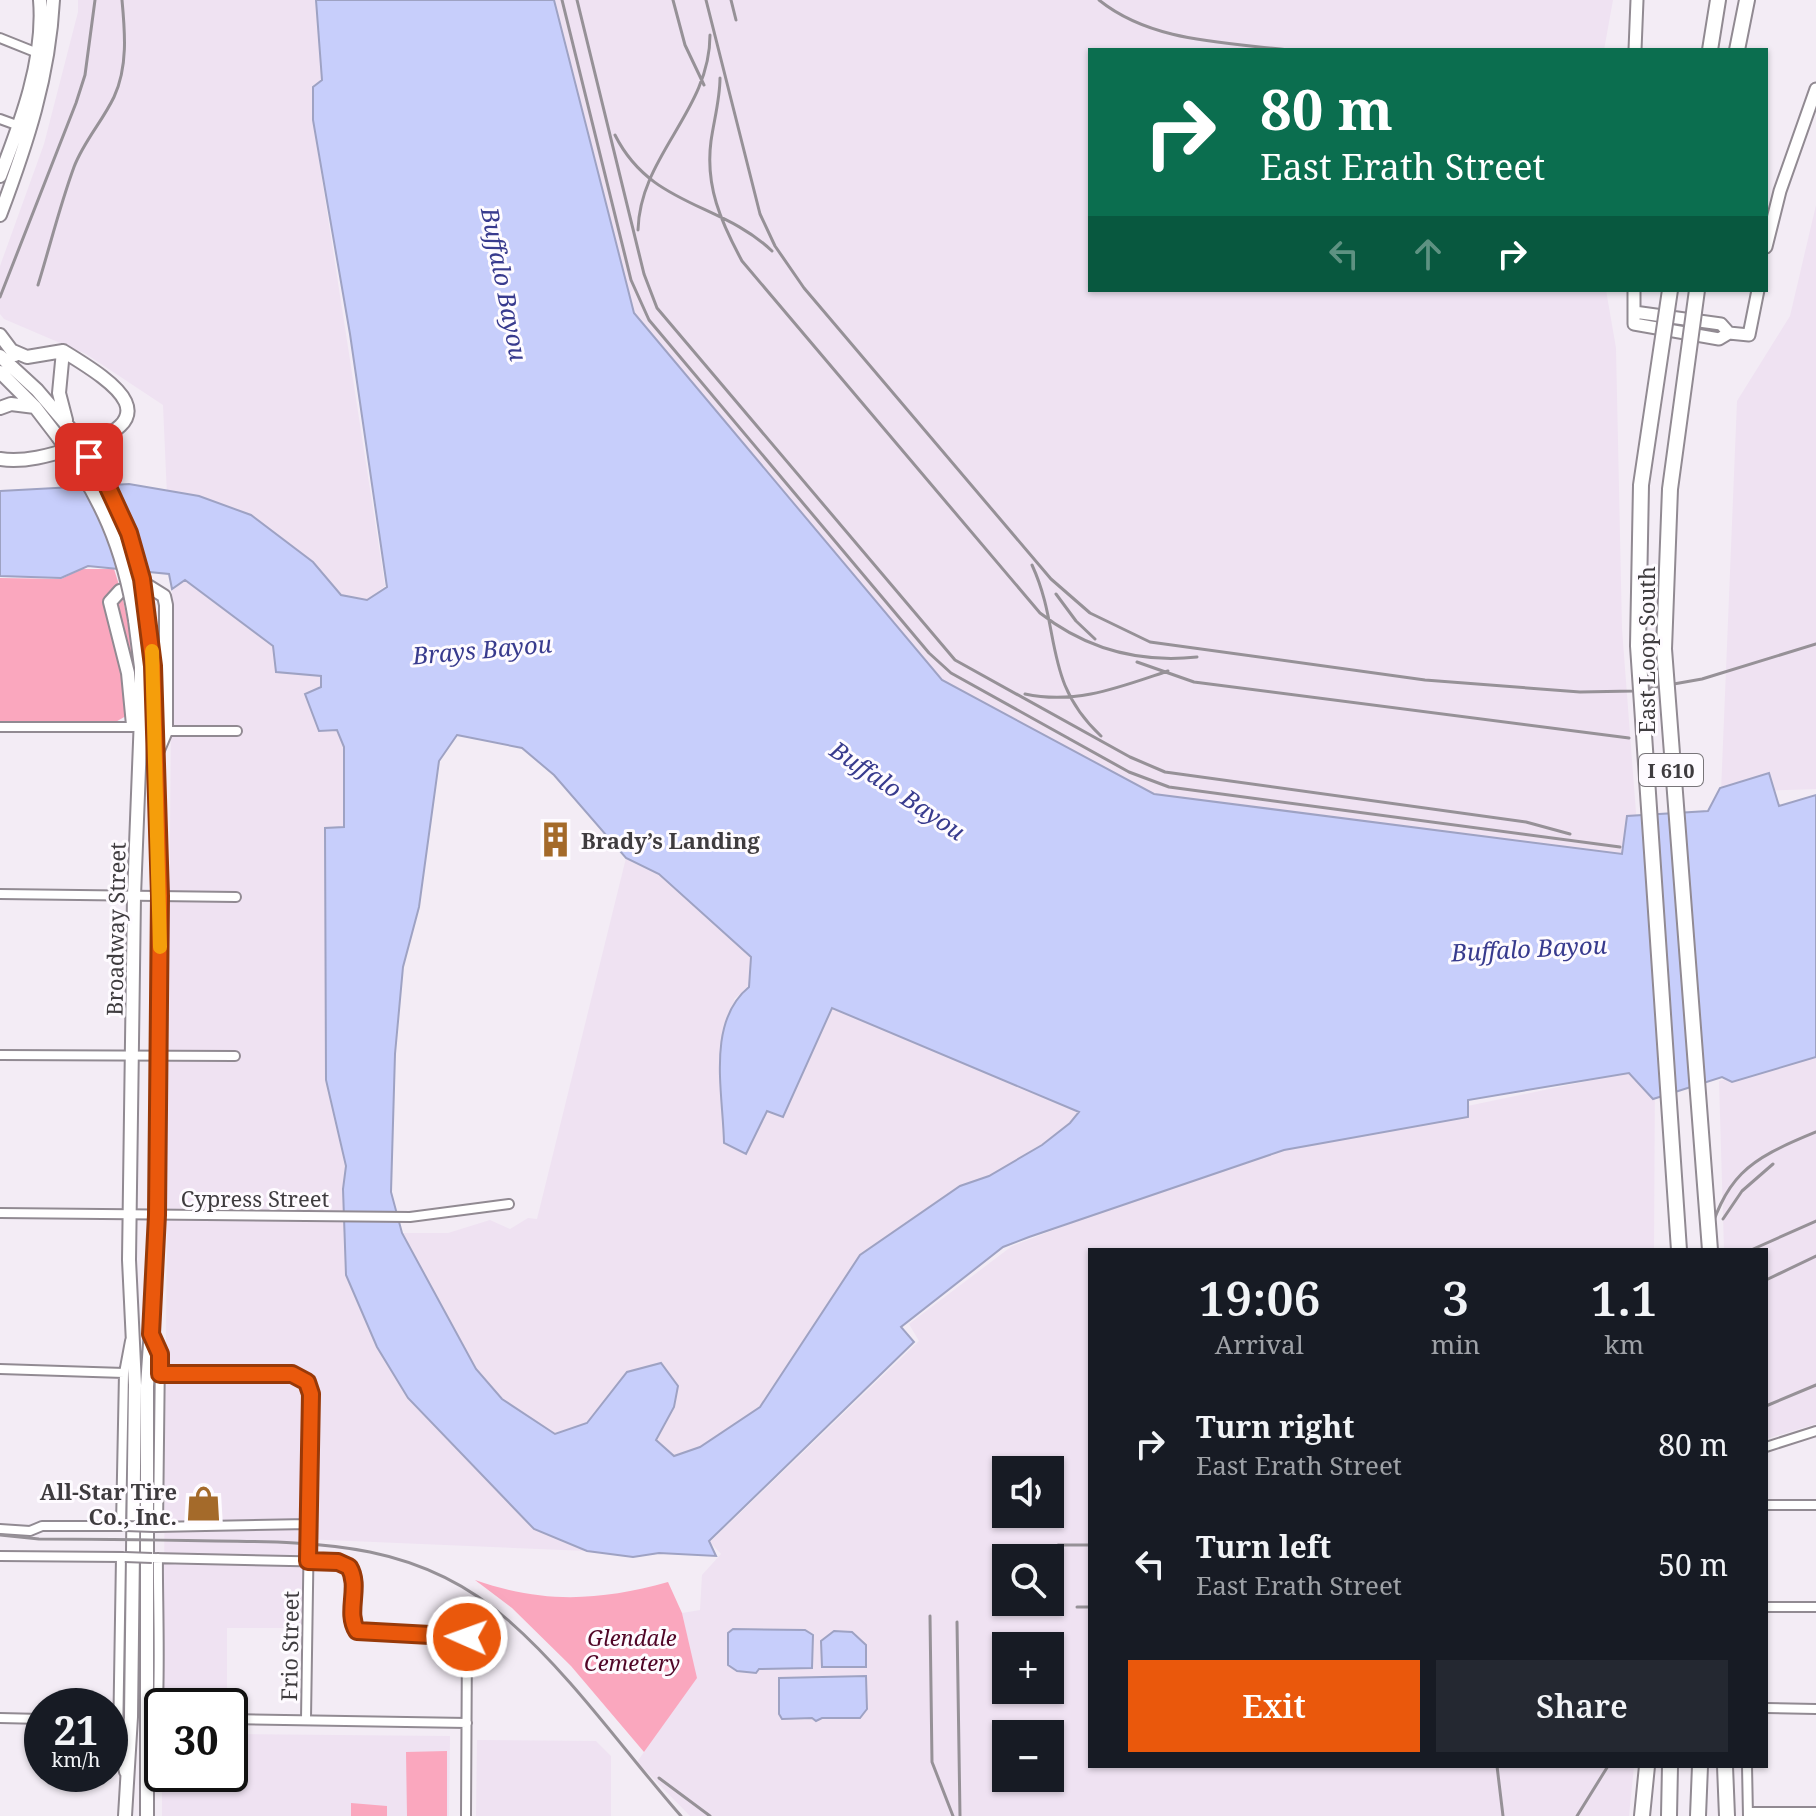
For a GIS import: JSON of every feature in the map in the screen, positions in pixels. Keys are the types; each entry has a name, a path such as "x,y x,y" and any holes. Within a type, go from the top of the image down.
{"highway":[{"path":"1742,33 1747,0"},
{"path":"1738,48 1754,0"},
{"path":"1710,48 1718,1"},
{"name":"East Loop South","path":"1670,292 1641,485 1638,631 1640,714 1673,1128 1679,1248"},
{"name":"East Loop South","path":"1697,292 1670,489 1664,649 1710,1248"},
{"path":"1642,1816 1647,1768"},
{"path":"1669,1816 1670,1768"},
{"path":"1698,1816 1700,1768"},
{"path":"1725,1768 1727,1816"}],"main road":[{"path":"40,0 43,55"},
{"path":"0,215 3,196 26,129 53,0"},
{"path":"1635,48 1637,0"},
{"path":"1768,239 1780,191 1816,89"},
{"path":"0,176 26,129"},
{"path":"1634,292 1634,324 1652,330 1719,339 1729,333 1749,335 1758,292"},
{"path":"0,335 6,353 70,427"},
{"path":"0,452 6,460 94,442 117,433 126,422 123,396 109,380 63,351 27,357 6,353"},
{"path":"63,351 59,393 70,427"},
{"name":"Broadway Street","path":"0,372 35,407 90,483 113,530 153,666 160,896 157,1215 151,1334 145,1688"},
{"path":"0,408 11,404 35,407"},
{"name":"Broadway Street","path":"70,427 106,483 129,533 142,579 130,1215 133,1333 131,1717 128,1748"},
{"path":"140,776 128,673 110,613 110,602 120,591 148,586 164,596 166,605 166,731 156,752"},
{"name":"Broadway Street","path":"125,1792 125,1816"},
{"name":"Broadway Street","path":"145,1792 147,1816"}],"street":[{"path":"0,38 43,55"},
{"path":"0,119 26,129"},
{"path":"0,727 133,727"},
{"path":"166,731 237,731"},
{"path":"0,894 236,897"},
{"path":"0,1055 235,1056"},
{"name":"Cypress Street","path":"0,1213 410,1217 509,1204"},
{"name":"Broadway Street","path":"123,1526 124,1373 125,1354 133,1333"},
{"name":"Broadway Street","path":"151,1334 160,1354 156,1527"},
{"path":"0,1369 124,1373"},
{"name":"Frio Street","path":"160,1374 292,1374 307,1382 311,1394 306,1719"},
{"path":"1768,1446 1816,1431"},
{"path":"1768,1505 1816,1505"},
{"path":"0,1529 30,1531 42,1526 308,1524"},
{"path":"0,1556 308,1561 338,1562 349,1567 354,1580 352,1619 357,1631 467,1637 466,1816"},
{"name":"Broadway Street","path":"116,1688 123,1557"},
{"name":"Broadway Street","path":"155,1558 158,1688"},
{"path":"1768,1607 1816,1607"},
{"path":"1768,1708 1816,1709"},
{"path":"0,1718 24,1719"},
{"path":"248,1719 467,1723"},
{"path":"1747,1768 1748,1814 1816,1812"}],"shaded area":[{"path":"78,0 319,0 322,83 313,86 313,121 385,586 368,600 338,598 167,496 163,405 86,354 4,319 0,314 0,266 44,144 78,12"},
{"path":"555,0 1613,0 1604,48 1088,48 1088,292 1606,292 1616,348 1622,629 1639,852 1622,854 1154,794 942,680 634,313"},
{"path":"1816,205 1816,789 1721,792 1737,401 1790,316"},
{"path":"185,580 273,646 321,676 321,687 305,695 337,730 344,747 344,827 325,828 326,1080 346,1166 343,1189 346,1275 377,1347 408,1398 534,1529 587,1551 303,1539 304,1628 227,1628 227,1688 163,1688 172,589"},
{"path":"626,858 659,874 751,957 749,987 734,999 767,1111 784,1116 832,1008 1079,1111 1070,1123 1042,1145 989,1176 960,1186 801,1348 760,1407 700,1447 674,1456 656,1440 674,1407 627,1372 587,1423 555,1434 502,1399 476,1369 402,1233 448,1233 490,1220 510,1229 528,1218 537,1219"},
{"path":"1816,1053 1816,1424 1768,1438 1768,1248 1724,1248 1719,1081"},
{"path":"1655,1067 1654,1248 1088,1248 1088,1768 1634,1768 1629,1816 690,1816 637,1762 696,1678 682,1613 700,1610 702,1575 721,1554 710,1542 919,1341 909,1324 1012,1246 1266,1148"},
{"path":"248,1734 450,1736 449,1816 162,1816 162,1792 248,1792"},
{"path":"477,1740 596,1741 611,1756 611,1816 476,1816"}],"green space":[{"path":"82,569 114,569 120,588 132,659 126,716 112,724 0,723 0,578 61,579"},
{"name":"Glendale Cemetery","path":"475,1580 525,1593 572,1597 618,1593 668,1582 682,1613 697,1678 644,1752 571,1666 512,1608"},
{"path":"447,1751 447,1816 407,1816 406,1752"},
{"path":"351,1803 387,1806 387,1816 351,1816"}],"water":[{"path":"316,0 554,0 634,313 942,680 1154,794 1622,854 1627,816 1708,811 1720,788 1769,773 1779,806 1816,795 1816,1057 1732,1082 1722,1077 1653,1099 1629,1073 1468,1100 1468,1117 1284,1150 1029,1237 1003,1247 901,1327 914,1342 709,1541 716,1556 659,1553 633,1557 587,1551 534,1529 408,1398 377,1347 346,1275 343,1189 346,1166 326,1080 325,828 344,827 344,747 337,730 319,731 305,694 321,687 321,676 276,672 273,646 185,580 172,589 169,574 88,566 61,578 0,576 0,491 129,484 199,496 251,515 313,562 341,595 367,600 387,587 350,334 313,120 313,87 322,80","holes":["457,735 522,748 554,775 626,858 659,874 751,957 749,987 736,1002 722,1038 720,1080 724,1143 746,1154 767,1111 783,1117 832,1008 1079,1112 1042,1145 989,1176 960,1186 860,1255 760,1407 700,1447 674,1456 656,1440 674,1407 678,1386 661,1363 627,1372 587,1423 555,1434 502,1399 476,1369 402,1233 391,1192 395,1054 403,967 419,907 439,761"]},
{"path":"733,1629 805,1630 813,1635 812,1668 759,1669 756,1673 737,1671 728,1665 728,1633"},
{"path":"834,1631 852,1632 866,1645 866,1667 822,1667 821,1641"},
{"path":"866,1676 867,1709 860,1718 822,1718 816,1721 812,1718 782,1719 779,1714 779,1678"}],"railway":[{"path":"0,297 85,75 95,0"},
{"path":"38,285 74,167 114,97 122,74 122,0"},
{"path":"562,0 631,280 649,320 929,653 951,673 1129,772 1169,787 1620,847"},
{"path":"577,0 644,274 657,308 955,660 1130,757 1165,772 1526,822 1570,834"},
{"path":"673,0 685,45 704,85"},
{"path":"706,0 760,214 775,246 804,288 1051,579 1090,613 1150,642 1425,680 1580,692 1634,691 1702,679 1816,644"},
{"path":"731,0 736,20"},
{"path":"1099,0 1119,14 1165,32 1214,42 1270,48"},
{"path":"638,230 650,179 699,87 707,62 710,35"},
{"path":"720,78 710,173 721,218 742,261 1040,613 1076,636 1114,651 1155,658 1197,657"},
{"path":"615,135 630,159 648,177 688,202 731,222 772,251"},
{"path":"1032,565 1047,611 1061,675 1082,716 1101,736"},
{"path":"1056,594 1076,621 1095,639"},
{"path":"1137,662 1194,682 1629,738"},
{"path":"1025,694 1080,696 1168,671"},
{"path":"1705,1248 1721,1204 1742,1174 1772,1152 1816,1132"},
{"path":"1723,1219 1742,1191 1773,1164"},
{"path":"1755,1248 1816,1221"},
{"path":"1768,1279 1816,1256"},
{"path":"1768,1405 1816,1385"},
{"path":"0,1535 39,1539 333,1546 406,1561 441,1575 475,1595 532,1642 681,1816"},
{"path":"1064,1545 1088,1545"},
{"path":"1077,1607 1088,1607"},
{"path":"930,1616 932,1762 953,1816"},
{"path":"957,1622 960,1816"},
{"path":"1497,1768 1503,1816"},
{"path":"1577,1816 1607,1768"},
{"path":"659,1778 710,1816"}],"slow traffic":[{"path":"152,651 156,707 160,947"}],"place":[{"name":"Brady’s Landing","path":"555,840"},
{"name":"All-Star Tire Co., Inc.","path":"203,1504"}],"route":[{"path":"89,457 106,483 129,533 142,579 153,666 160,896 157,1215 151,1334 160,1354 160,1374 292,1374 307,1382 311,1394 308,1561 338,1562 349,1567 354,1580 352,1619 357,1631 467,1637"}],"water label":[{"name":"Buffalo Bayou","path":"505,284"},
{"name":"Brays Bayou","path":"482,649"},
{"name":"Buffalo Bayou","path":"898,790"},
{"name":"Buffalo Bayou","path":"1529,948"}]}
